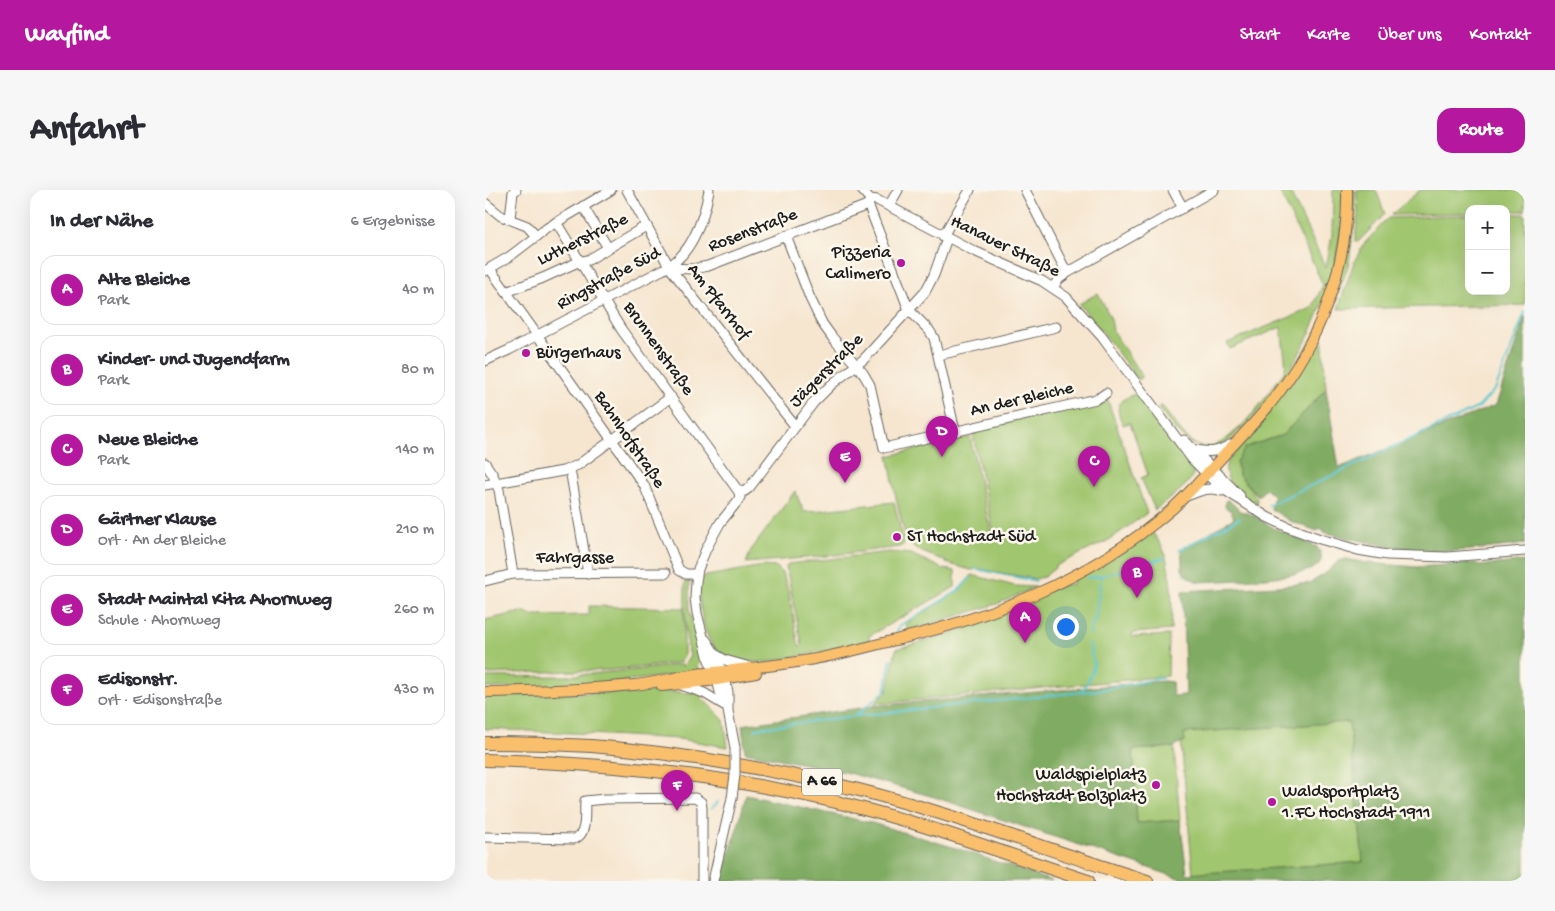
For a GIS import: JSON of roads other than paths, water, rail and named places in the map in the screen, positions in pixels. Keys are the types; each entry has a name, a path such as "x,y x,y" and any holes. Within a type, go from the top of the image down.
{"highway":[{"name":"A 66","path":"485,743 555,744 623,749 779,772 941,813 1147,881"},
{"name":"A 66","path":"485,760 549,762 622,768 712,779 777,790 899,818 1088,881"}],"main road":[{"path":"638,685 681,685 754,668 808,660 898,640 960,623 993,612 1037,593 1096,563 1150,526 1210,472 1267,408 1303,354 1322,316 1334,284 1346,225 1347,190"},
{"path":"485,692 560,691 638,685 778,669 808,660"}],"street":[{"path":"510,218 513,192 516,190"},
{"name":"Am Pfarrhof","path":"627,190 670,268 795,426"},
{"name":"Ringstraße Süd","path":"485,361 670,268 690,244 700,226 709,190"},
{"name":"Hanauer Straße","path":"861,190 869,201 877,200 989,259 1053,287 1075,305 1102,336 1192,458 1210,472"},
{"path":"889,206 898,190"},
{"name":"Jägerstraße","path":"697,574 711,539 720,523 740,497 739,492 749,488 819,396 864,359 909,310 931,282 945,237 970,190"},
{"path":"1025,190 1067,273"},
{"path":"1173,190 1183,208"},
{"path":"1053,287 1067,273 1214,190"},
{"path":"487,270 509,257 556,222 608,191"},
{"name":"Rosenstraße","path":"670,268 703,268 869,201"},
{"path":"869,201 909,310 931,332 939,355 955,431"},
{"path":"485,203 501,216 527,226 536,236"},
{"path":"583,206 608,248"},
{"name":"Brunnenstraße","path":"556,222 617,322 739,492"},
{"name":"Lutherstraße","path":"505,292 581,261 588,260 646,226"},
{"path":"786,236 810,298 822,323 856,365"},
{"name":"Bahnhofstraße","path":"487,270 537,336 645,488 679,570 690,575 697,574"},
{"path":"939,355 1055,327"},
{"name":"An der Bleiche","path":"856,365 863,372 871,388 884,448 1096,399 1106,393"},
{"path":"485,485 570,469 671,397"},
{"name":"Hanauer Straße","path":"1171,428 1195,450 1210,472"},
{"path":"1195,450 1219,451 1238,440"},
{"path":"485,463 497,483 513,574"},
{"path":"570,469 588,574"},
{"path":"1210,472 1220,487 1230,495"},
{"path":"1210,472 1247,504"},
{"path":"1182,499 1199,491 1215,489 1247,504 1267,517 1304,533 1358,550 1387,555 1447,557 1525,551"},
{"name":"Fahrgasse","path":"485,581 513,574 666,574"},
{"path":"697,574 696,607 703,636 719,676 728,692 726,708 735,748 735,775 732,798 713,881"},
{"path":"703,636 715,654 719,676"},
{"path":"715,654 729,662 754,668"},
{"path":"681,685 704,692 726,708"},
{"path":"485,837 571,839 579,837 583,830 585,801 605,798 690,797 701,802 702,808 702,881"}],"waterway":[{"path":"1269,505 1479,407 1496,388 1525,312"},
{"path":"1179,550 1240,518"},
{"path":"1087,578 1101,576 1164,558"},
{"path":"975,569 1036,581"},
{"path":"1090,634 1096,614 1101,576"},
{"path":"897,632 899,626 958,591 970,578"},
{"path":"855,716 1082,692 1091,675 1094,664 1089,643"},
{"path":"755,730 855,716 885,691 891,659"},
{"path":"1083,692 1162,678"},
{"path":"711,809 718,802"}],"place":[{"name":"Pizzeria Calimero","path":"901,263"},
{"name":"Bürgerhaus","path":"526,353"},
{"name":"Gärtner Klause","path":"942,457"},
{"name":"Stadt Maintal Kita Ahornweg","path":"845,483"},
{"name":"Neue Bleiche","path":"1094,487"},
{"name":"ST Hochstadt Süd","path":"897,537"},
{"name":"Kinder- und Jugendfarm","path":"1137,598"},
{"name":"Alte Bleiche","path":"1025,643"},
{"name":"Waldspielplatz Hochstadt Bolzplatz","path":"1156,785"},
{"name":"Waldsportplatz 1.FC Hochstadt 1911","path":"1272,802"},
{"name":"Edisonstr.","path":"677,811"}]}
